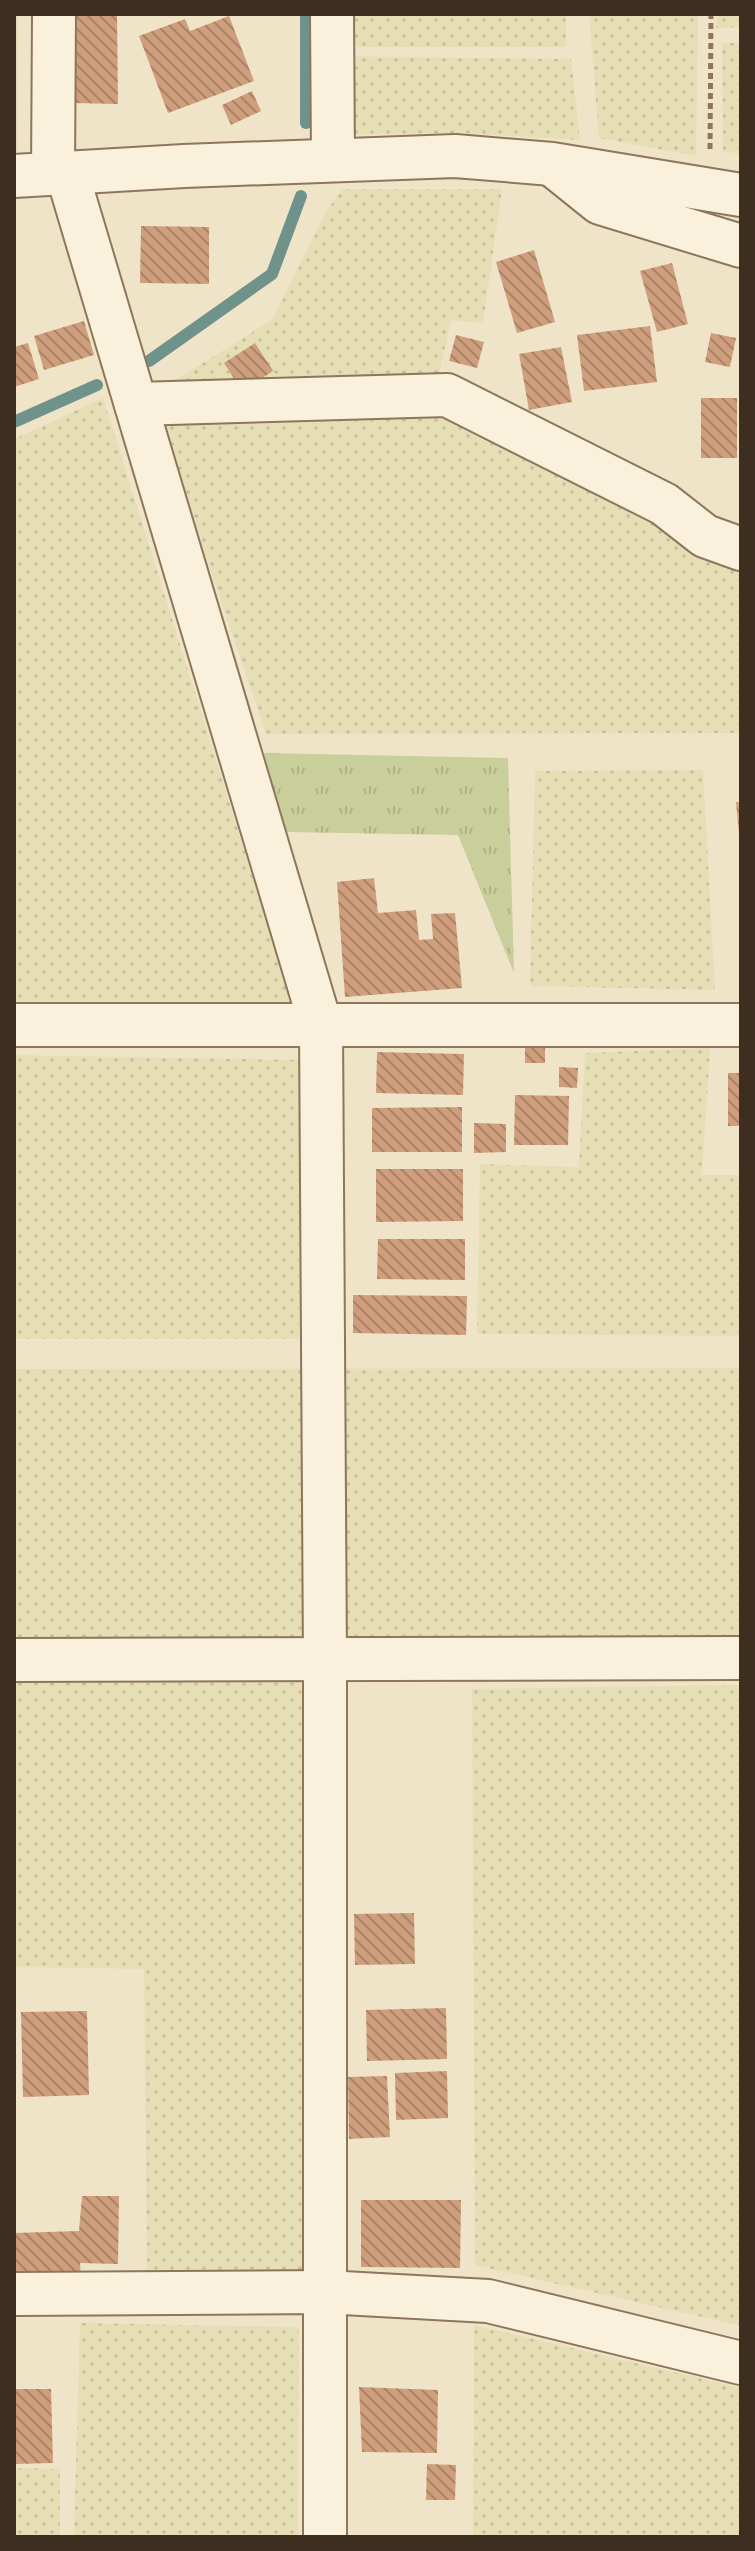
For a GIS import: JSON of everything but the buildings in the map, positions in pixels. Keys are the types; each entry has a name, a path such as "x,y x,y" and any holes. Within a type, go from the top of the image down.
{"street":[{"path":"54,14 45,174 136,404 321,1026 325,2537"},
{"path":"332,14 333,159"},
{"path":"45,174 455,156 552,164 726,193"},
{"path":"552,164 600,203 741,246"},
{"path":"136,404 447,395 664,504 705,536 741,549"},
{"path":"14,1025 741,1025"},
{"path":"14,1660 741,1658"},
{"path":"14,2294 325,2292 488,2301 741,2363"}],"path":[{"path":"711,14 726,193"}],"shaded area":[{"path":"14,14 18,14 18,152 14,152"},
{"path":"332,14 566,14 566,47 332,47"},
{"path":"589,14 698,14 696,156 599,138"},
{"path":"717,14 741,14 741,27 716,28"},
{"path":"722,43 741,43 741,154 723,151"},
{"path":"327,56 571,59 580,140 458,133 333,135"},
{"path":"342,189 502,189 483,323 451,320 438,379 145,395 184,375 273,319 325,214"},
{"path":"103,398 294,1009 14,1004 14,439"},
{"path":"436,413 741,551 741,733 266,734 162,426"},
{"path":"703,770 715,990 530,986 535,771"},
{"path":"710,1048 702,1175 741,1175 741,1336 477,1334 480,1164 579,1167 585,1053"},
{"path":"14,1055 300,1060 299,1339 14,1339"},
{"path":"741,1368 741,1655 14,1658 14,1369"},
{"path":"14,1677 308,1678 309,2274 147,2272 144,1969 14,1967"},
{"path":"741,1685 741,2326 475,2265 472,1689"},
{"path":"80,2323 299,2327 298,2537 74,2537"},
{"path":"474,2325 741,2388 741,2537 473,2537"},
{"path":"14,2468 60,2469 60,2537 14,2537"}],"green space":[{"path":"264,753 508,758 514,973 458,835 285,832"}],"waterway":[{"path":"306,14 306,123"},
{"path":"149,361 272,274 301,196"},
{"path":"14,422 97,385"}]}
